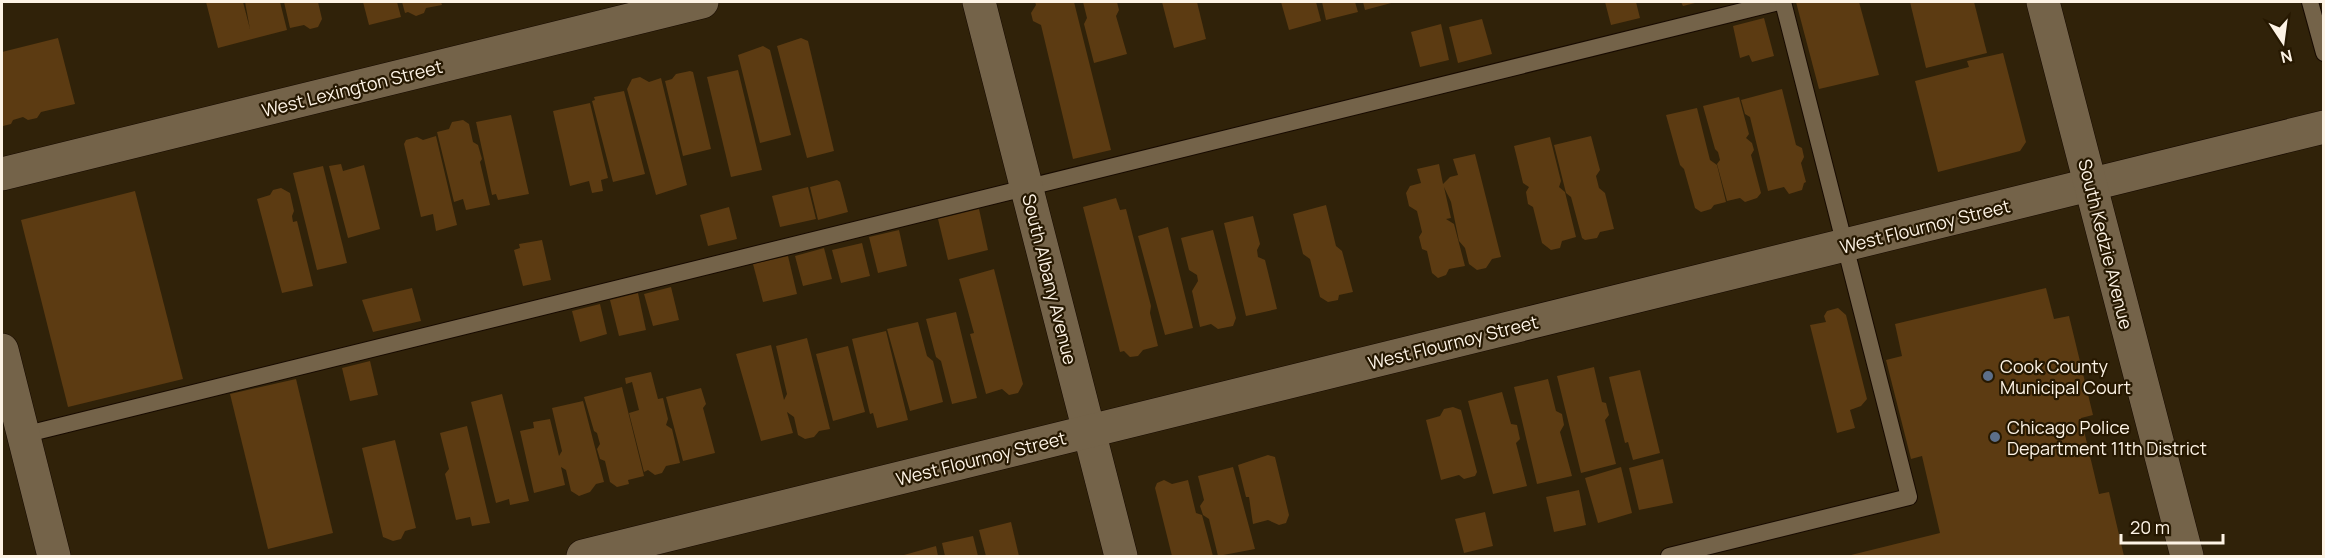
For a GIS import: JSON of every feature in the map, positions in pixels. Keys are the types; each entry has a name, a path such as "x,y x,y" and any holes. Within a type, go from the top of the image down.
{"street":[{"name":"West Lexington Street","path":"2,174 702,2"},
{"name":"South Albany Avenue","path":"978,2 1121,556"},
{"name":"South Kedzie Avenue","path":"2043,2 2187,556"},
{"name":"West Flournoy Street","path":"583,556 2324,127"},
{"path":"2,350 54,556"}],"lane":[{"path":"23,435 1781,2 1909,497 1669,556"},
{"path":"2310,2 2324,53"}],"building":[{"path":"206,2 243,2 250,29 245,2 280,2 287,30 218,48"},
{"path":"284,2 318,2 322,19 318,27 310,29 304,25 290,28"},
{"path":"363,2 397,2 401,17 369,25"},
{"path":"402,2 441,2 442,5 426,8 424,13 416,16 405,13"},
{"path":"1035,2 1074,2 1111,150 1073,159 1041,25 1033,21 1031,13 1036,5"},
{"path":"1083,2 1117,2 1119,10 1116,16 1127,54 1094,63 1084,24 1087,18"},
{"path":"1162,2 1197,2 1206,39 1174,48"},
{"path":"1281,2 1316,2 1321,21 1289,30"},
{"path":"1322,2 1355,2 1358,12 1326,20"},
{"path":"1363,2 1395,2 1365,10"},
{"path":"1605,2 1636,2 1640,18 1611,25"},
{"path":"1681,2 1699,2 1683,6"},
{"path":"1796,2 1859,2 1879,75 1819,89"},
{"path":"1910,2 1974,2 1987,53 1926,68"},
{"path":"1764,18 1774,56 1752,62 1749,55 1740,58 1733,26"},
{"path":"1482,19 1492,54 1458,63 1449,27"},
{"path":"1441,24 1449,60 1420,67 1411,32"},
{"path":"58,38 75,104 41,112 37,118 28,120 23,117 13,120 11,124 3,126 2,52"},
{"path":"801,38 808,41 834,151 807,158 777,46"},
{"path":"763,46 770,50 791,135 760,143 738,55"},
{"path":"2003,53 2026,142 2020,151 1938,172 1915,81 1969,67 1967,61"},
{"path":"738,70 762,170 731,177 707,77"},
{"path":"693,72 711,149 683,156 665,81 672,79 676,74"},
{"path":"640,77 649,82 661,78 687,185 656,195 627,89 632,79"},
{"path":"1782,89 1796,145 1802,148 1804,157 1801,163 1806,182 1802,190 1789,194 1784,187 1768,191 1750,117 1745,114 1741,100"},
{"path":"624,91 645,174 613,182 592,101 595,100 594,97"},
{"path":"1739,97 1749,134 1746,138 1752,143 1754,150 1751,155 1761,193 1757,198 1745,202 1740,198 1727,201 1717,164 1720,160 1718,152 1715,149 1703,106"},
{"path":"590,103 608,178 601,180 603,191 592,193 589,181 570,186 553,111"},
{"path":"1697,108 1710,160 1717,165 1726,202 1701,212 1695,208 1666,115"},
{"path":"511,115 529,194 498,200 496,194 492,195 476,122"},
{"path":"463,120 469,124 473,142 478,145 490,205 466,210 463,199 454,202 437,132 449,129 452,122"},
{"path":"436,136 457,225 436,231 433,214 421,217 404,144 406,140 417,137 423,140"},
{"path":"1591,136 1600,170 1596,176 1599,188 1605,193 1614,229 1600,232 1597,238 1585,240 1582,238 1571,197 1566,193 1554,145"},
{"path":"1550,137 1561,181 1559,187 1565,192 1576,237 1562,241 1560,248 1551,250 1542,243 1533,207 1528,204 1526,192 1529,187 1523,183 1514,146"},
{"path":"1475,154 1501,257 1492,259 1486,268 1477,270 1469,264 1465,248 1459,241 1451,202 1444,187 1451,218 1446,219 1454,224 1465,266 1449,269 1446,275 1438,278 1432,273 1427,251 1422,249 1419,237 1422,232 1417,211 1409,206 1406,193 1410,186 1421,183 1417,169 1439,164 1443,184 1450,177 1458,175 1453,159"},
{"path":"341,164 343,171 364,165 380,229 348,238 329,166"},
{"path":"323,166 347,263 317,270 293,173"},
{"path":"837,180 840,182 848,212 818,220 810,187"},
{"path":"808,187 816,219 780,227 772,196"},
{"path":"281,188 290,193 294,211 293,222 297,221 313,286 282,293 257,199"},
{"path":"135,191 183,379 68,407 21,220"},
{"path":"1116,198 1120,210 1126,209 1151,306 1150,313 1158,346 1143,350 1138,356 1130,357 1124,351 1120,352 1083,207"},
{"path":"1326,205 1336,246 1342,251 1353,292 1339,295 1338,300 1328,302 1320,297 1310,259 1303,254 1293,214"},
{"path":"729,207 737,239 708,246 700,215"},
{"path":"979,209 988,250 948,260 938,219"},
{"path":"1253,216 1260,244 1257,250 1258,257 1265,260 1277,309 1246,316 1224,223"},
{"path":"1168,227 1193,328 1165,335 1138,236"},
{"path":"899,230 907,266 878,273 869,237"},
{"path":"1213,230 1236,318 1233,326 1218,329 1211,324 1200,327 1192,291 1198,281 1197,275 1189,270 1181,238"},
{"path":"542,240 551,280 523,286 514,250 520,248 519,244"},
{"path":"862,243 870,276 841,283 832,250"},
{"path":"824,248 832,279 803,286 795,256"},
{"path":"788,256 797,294 763,302 753,264"},
{"path":"994,269 1023,384 1018,393 1009,395 1002,389 986,394 970,334 974,333 959,279"},
{"path":"671,287 679,320 653,326 644,294"},
{"path":"412,288 421,321 373,332 362,300"},
{"name":"Chicago Police Department 11th District","path":"2046,288 2054,319 2069,316 2093,415 2081,418 2099,494 2109,492 2124,556 1847,556 1940,533 1922,456 1911,459 1886,360 1902,356 1895,324"},
{"path":"638,293 646,330 619,336 610,300"},
{"path":"600,304 607,334 580,342 572,311"},
{"path":"1838,308 1846,315 1867,399 1861,406 1850,410 1855,428 1837,433 1810,325 1826,322 1824,316 1827,311"},
{"path":"956,312 977,398 952,404 941,361 936,357 926,319"},
{"path":"918,322 927,356 933,361 943,402 910,411 887,329"},
{"path":"886,331 908,420 877,428 873,413 870,414 852,339"},
{"path":"807,338 830,429 819,431 814,437 805,439 798,435 794,417 787,412 793,433 761,441 736,354 771,345 784,400 787,394 776,346"},
{"path":"848,346 865,412 833,421 816,354"},
{"path":"370,361 378,395 350,401 342,368"},
{"path":"1594,367 1602,402 1606,403 1609,415 1605,420 1616,464 1581,473 1557,376"},
{"path":"1640,370 1660,453 1633,460 1628,442 1625,443 1609,377"},
{"path":"651,372 658,399 663,398 668,419 666,425 672,429 680,463 666,466 662,473 655,475 648,470 644,472 629,413 639,410 632,382 626,384 625,378"},
{"path":"296,379 333,533 268,549 230,394"},
{"path":"1548,379 1556,411 1562,414 1564,425 1560,432 1572,476 1537,484 1514,387"},
{"path":"622,387 644,476 628,480 629,484 617,487 610,482 605,461 600,459 597,449 600,444 584,397"},
{"path":"701,388 706,404 703,408 715,453 683,461 666,397"},
{"path":"1502,392 1511,424 1517,425 1520,439 1516,443 1527,486 1493,494 1468,401"},
{"path":"502,394 529,501 510,505 509,499 496,503 471,402"},
{"path":"583,401 604,482 596,484 590,492 579,496 571,491 566,470 561,467 565,485 534,493 520,431 534,428 533,422 550,419 559,456 562,451 552,408"},
{"path":"1453,407 1461,410 1477,472 1475,476 1464,479 1459,475 1441,480 1426,420 1440,416 1444,409"},
{"path":"467,426 490,523 472,526 470,517 456,520 445,474 449,469 440,433"},
{"path":"395,440 416,528 405,531 401,539 393,541 383,537 362,448"},
{"path":"1268,455 1275,457 1289,515 1286,523 1279,525 1268,520 1253,524 1249,497 1246,497 1238,465"},
{"path":"1663,459 1673,503 1639,510 1629,468"},
{"path":"1233,467 1255,549 1218,556 1209,519 1203,515 1200,506 1204,500 1198,476"},
{"path":"1621,467 1632,513 1598,523 1585,478"},
{"path":"1164,480 1172,484 1188,480 1196,513 1202,515 1213,556 1172,556 1155,488 1157,483"},
{"path":"1579,490 1586,525 1554,532 1546,497"},
{"path":"1485,512 1493,546 1464,553 1455,519"},
{"path":"1011,522 1019,556 986,556 979,530"},
{"path":"973,536 978,556 945,556 942,543"},
{"path":"936,546 938,556 904,555"}],"place":[{"name":"Cook County Municipal Court","path":"1988,376"},
{"name":"Chicago Police Department 11th District","path":"1995,437"}]}
